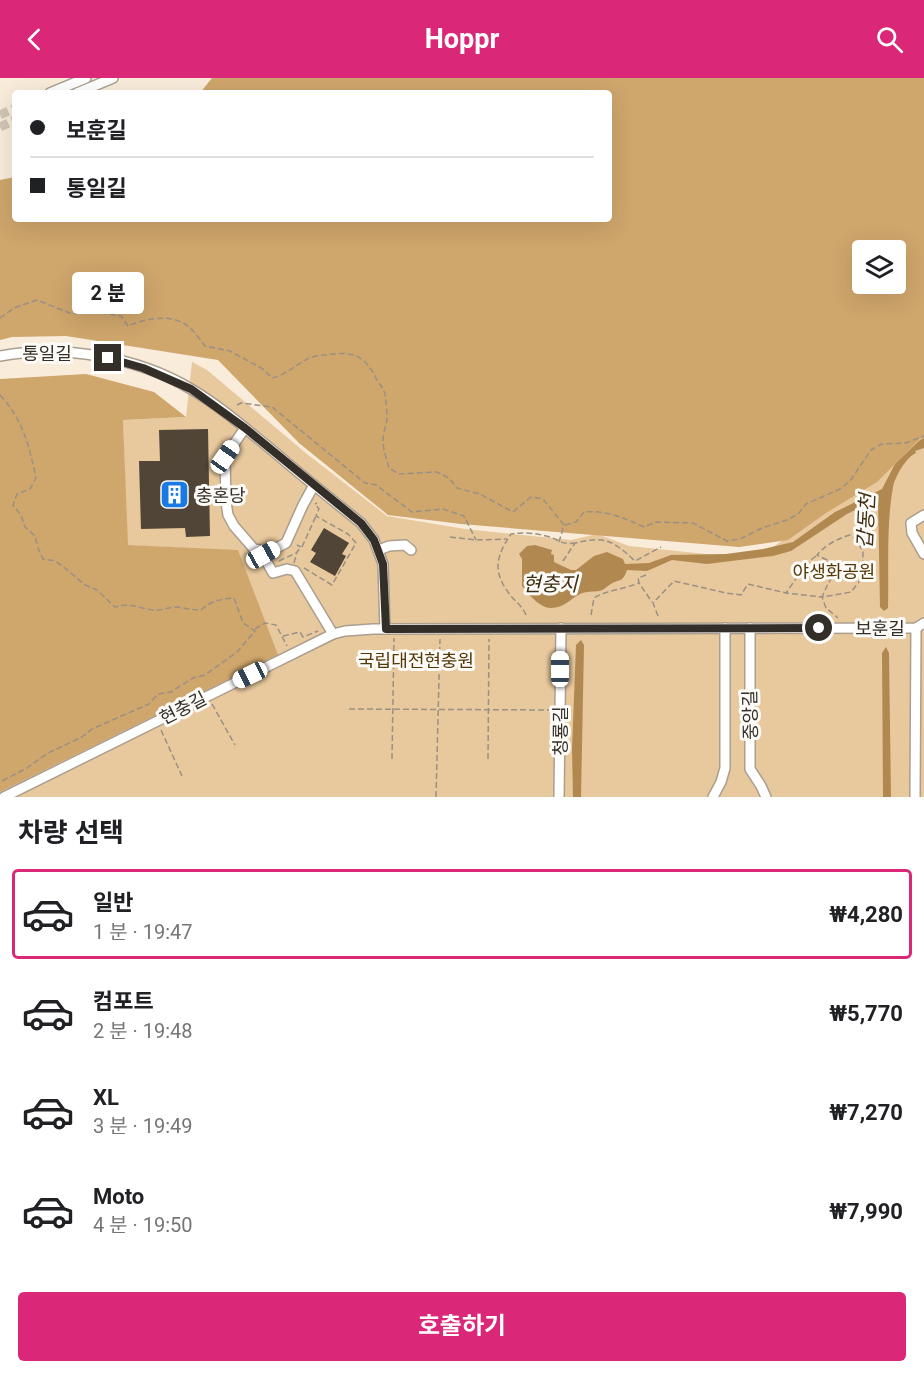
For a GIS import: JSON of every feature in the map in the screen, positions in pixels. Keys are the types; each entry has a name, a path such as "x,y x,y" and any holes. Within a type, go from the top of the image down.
{"street":[{"path":"57,90 86,78"},
{"path":"84,90 113,78"},
{"name":"통일길","path":"0,356 17,353 76,353 108,358 143,368 191,389 245,428 361,523 374,540 383,564 386,629"},
{"path":"245,428 225,457 228,516 254,549 260,550 273,573 288,569 295,571 333,634"},
{"path":"263,555 286,543 314,485"},
{"path":"924,515 911,523 912,533 924,554"},
{"path":"379,550 390,546 405,545 411,550"},
{"path":"915,797 920,625"},
{"name":"보훈길","path":"366,629 842,628 920,625"},
{"name":"청룡길","path":"559,797 561,628"},
{"name":"중앙길","path":"713,797 725,768 725,628"},
{"name":"중앙길","path":"750,628 750,769 766,797"},
{"name":"현충길","path":"4,797 333,634 345,630 366,629"}],"path":[{"path":"0,318 14,308 38,300 72,314 96,312 121,316 128,326 152,318 177,321 189,327 205,346 230,351 263,369 272,378 284,375 305,359 341,354 364,359 385,392 387,418 383,442 388,468 399,474 437,472 449,478 457,488 480,494 513,512 531,497 543,499 564,525"},
{"path":"0,395 18,418 23,429 36,478 30,489 17,494 13,505 21,515 25,527 34,536 43,559 55,561 85,585 97,590 115,607 127,603 151,610 176,607 201,610 210,602 234,598 243,623 254,629"},
{"path":"237,405 241,403 272,407 365,483 376,485 412,512 443,509 464,516 476,540"},
{"path":"564,525 576,522 584,512 597,511 610,513 644,527 656,522 693,523 727,541 740,539 762,528 787,520 798,514 806,504 840,489 850,481 871,450 882,444 906,443 924,436"},
{"path":"276,563 301,548 319,509 315,504 317,503"},
{"path":"316,516 348,534 356,543"},
{"path":"559,542 564,525"},
{"path":"348,534 352,532"},
{"path":"526,615 522,606 505,588 497,563 501,549 511,534 523,532 549,536 564,544 597,538 620,546 635,561 661,547"},
{"path":"653,603 674,581 741,595 748,584 786,593 822,597 851,592 862,579 863,552 857,540 850,536 839,538 824,547 806,564 786,593"},
{"path":"450,537 476,540 508,539"},
{"path":"304,568 332,585 359,540"},
{"path":"563,561 575,543"},
{"path":"297,545 301,548"},
{"path":"294,563 297,552"},
{"path":"817,555 828,561 836,562 842,570"},
{"path":"828,561 831,577"},
{"path":"842,628 838,618 826,608 822,597 831,577 842,570 862,568"},
{"path":"646,575 638,578 639,583 653,603 658,616"},
{"path":"591,615 594,598 604,592 617,591 639,583"},
{"path":"0,782 27,768 48,753 82,737 92,729 149,704 158,694 171,692 193,678 205,675 237,652 254,629 265,623 276,625 292,654"},
{"path":"282,636 300,632 303,637 320,631"},
{"path":"392,759 394,638"},
{"path":"436,797 440,639"},
{"path":"488,759 489,639"},
{"path":"210,701 235,745"},
{"path":"349,709 560,710"},
{"path":"159,726 182,776"}],"green space":[{"name":"국립대전현충원","path":"192,362 207,370 307,454 387,516 465,529 571,540 597,534 629,546 744,558 761,556 924,438 924,797 0,797 0,792 277,655 238,551 127,545 123,420 186,417"}],"shaded area":[{"path":"212,78 924,78 924,438 920,439 877,482 826,513 788,540 739,547 461,524 388,515 299,443 218,360 66,336 12,337 0,340 0,180 12,178 12,222 612,222 612,90 202,90"},
{"path":"86,374 154,392 186,417 123,420 128,545 238,550 278,655 0,792 0,379"}],"water":[{"name":"현충지","path":"924,438 924,448 915,451 916,453 905,463 893,487 889,532 888,608 884,611 880,607 878,499 847,514 791,551 773,556 707,564 672,560 647,571 627,570 622,579 602,590 582,593 556,608 539,603 522,586 522,559 519,554 527,546 535,545 552,550 554,562 576,570 594,556 607,552 623,559 625,564 649,563 671,555 726,554 793,542 835,512 882,489 895,464"},
{"path":"581,640 584,645 581,797 573,797 572,749 576,645"},
{"path":"886,647 889,653 891,797 883,797 882,653"}],"building":[{"name":"충혼당","path":"208,429 210,536 186,537 185,528 141,529 139,461 160,461 159,430"},
{"path":"324,528 349,543 342,554 346,556 335,576 310,562 316,553 311,550"}],"tunnel":[{"path":"0,115 12,109"},
{"path":"0,127 12,121"}],"place":[{"name":"충혼당","path":"175,495"}],"route":[{"path":"108,358 170,378 210,401 361,523 374,540 383,564 386,629 819,628"}],"water label":[{"name":"갑동천","path":"866,521"}],"park label":[{"name":"야생화공원","path":"834,571"}]}
